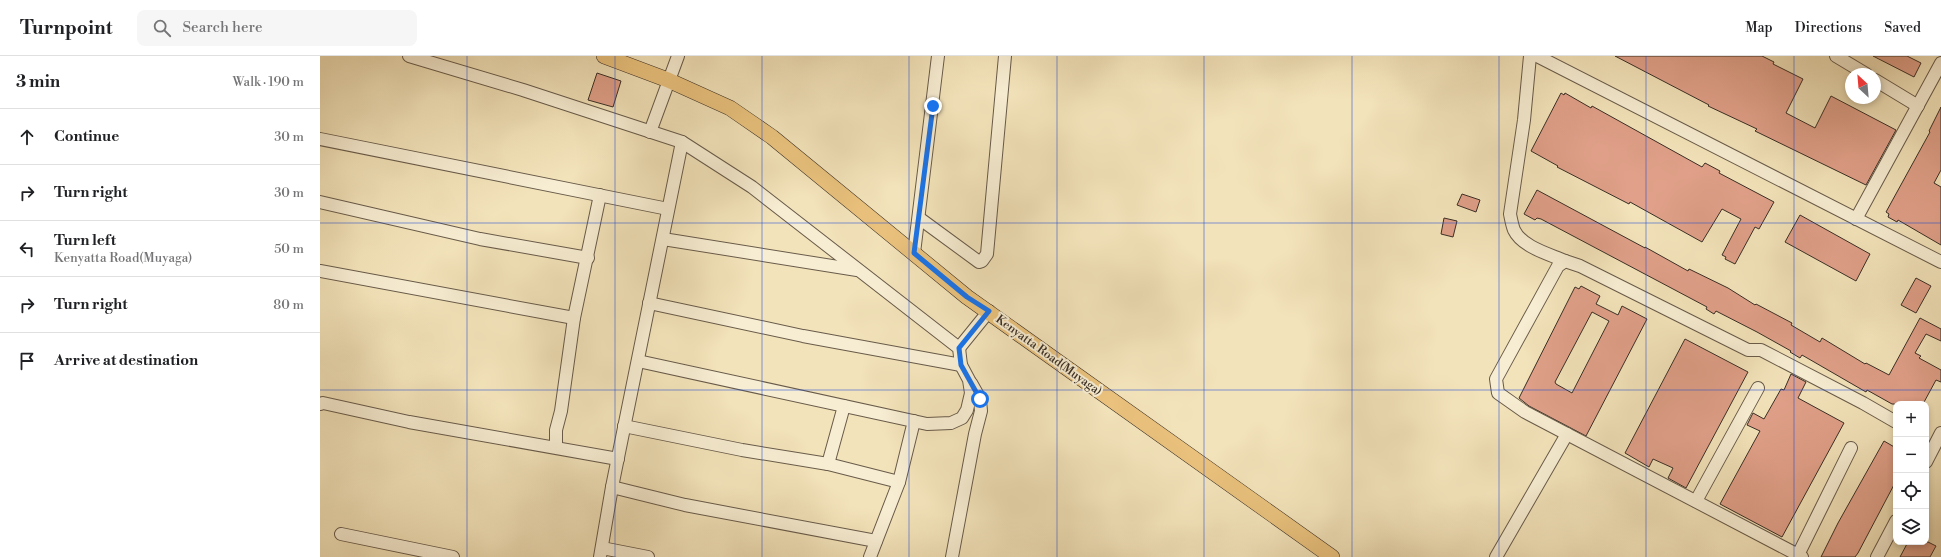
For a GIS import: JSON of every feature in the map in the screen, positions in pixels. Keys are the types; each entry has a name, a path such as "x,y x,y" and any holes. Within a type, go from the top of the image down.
{"main road":[{"name":"Kenyatta Road(Muyaga)","path":"604,56 668,80 730,108 772,137 967,297 989,311 1332,557"}],"street":[{"path":"409,56 523,90 682,142 752,187 959,348 961,365 980,399 981,411 952,557"},
{"path":"650,132 678,56"},
{"path":"914,253 938,56"},
{"path":"918,218 979,262 985,258 987,254 1005,56"},
{"path":"1530,56 1524,120 1510,214 1514,229 1522,240 1544,252 1587,270 1748,350 1761,350 1863,402 1893,420"},
{"path":"1537,56 1941,262"},
{"path":"1836,56 1856,68"},
{"path":"1856,219 1941,63"},
{"path":"1881,84 1918,106"},
{"path":"320,139 668,209"},
{"path":"648,557 601,553 624,426 682,142"},
{"path":"556,447 556,430 561,411 574,318 588,258 600,195"},
{"path":"320,202 480,239 588,258"},
{"path":"663,239 858,270"},
{"path":"1565,261 1558,266 1496,379 1498,393 1525,412 1800,556 1851,448"},
{"path":"320,271 574,318"},
{"path":"649,303 803,336 961,365"},
{"path":"959,348 989,311"},
{"path":"638,361 927,424 951,423 962,418 967,410 971,393 970,380"},
{"path":"1696,501 1758,388"},
{"path":"320,404 322,403 337,406 409,422 618,459"},
{"path":"828,464 844,406"},
{"path":"870,557 899,482 914,421"},
{"path":"624,426 742,450 828,464 899,482"},
{"path":"1930,443 1941,433"},
{"path":"1496,557 1567,434"},
{"path":"612,487 685,505 876,541"},
{"path":"1878,557 1893,527"},
{"path":"341,534 453,557"}],"building":[{"path":"1615,56 1762,56 1774,62 1773,64 1803,79 1786,113 1815,128 1831,96 1896,130 1866,185 1755,131 1757,129 1708,106 1709,105"},
{"path":"1873,56 1907,56 1921,63 1914,77"},
{"path":"597,73 621,81 613,107 588,100"},
{"path":"1561,93 1564,95 1565,93 1591,108 1592,106 1702,167 1705,163 1720,171 1719,173 1774,202 1759,229 1755,227 1735,264 1725,259 1726,257 1722,255 1741,219 1722,209 1702,242 1630,202 1629,204 1557,167 1558,166 1531,151"},
{"path":"1941,107 1941,170 1934,183 1941,187 1941,245 1898,220 1897,222 1888,217 1889,214 1886,212 1930,132 1929,131"},
{"path":"1537,190 1688,271 1689,269 1728,288 1755,305 1756,304 1792,323 1791,325 1820,342 1822,338 1865,364 1866,363 1889,375 1920,318 1941,329 1941,341 1926,334 1915,353 1921,356 1919,358 1941,370 1941,382 1936,380 1925,401 1893,401 1892,404 1867,390 1866,392 1802,355 1800,358 1790,352 1791,351 1716,311 1714,314 1706,309 1707,307 1541,219 1537,218 1535,220 1524,214"},
{"path":"1462,194 1480,200 1476,212 1457,205"},
{"path":"1800,215 1870,254 1856,281 1785,242"},
{"path":"1444,218 1457,221 1453,237 1441,234"},
{"path":"1916,278 1931,286 1916,313 1901,305"},
{"path":"1581,286 1600,296 1596,304 1618,315 1622,306 1647,319 1586,436 1529,406 1519,398 1575,287 1579,289","holes":["1592,312 1609,321 1572,393 1556,384 1555,382"]},
{"path":"1685,339 1748,372 1686,488 1668,478 1673,468 1653,459 1649,467 1625,453"},
{"path":"1791,374 1806,382 1798,398 1844,423 1782,537 1720,504 1760,431 1747,425 1753,413 1764,419 1781,389 1784,390"},
{"path":"1884,441 1893,446 1893,487 1858,553 1855,557 1821,557 1838,523"},
{"path":"1929,542 1936,546 1930,557 1900,557 1906,545 1929,545"}],"route":[{"path":"933,106 914,253 967,297 989,311 959,348 961,365 980,399"}]}
